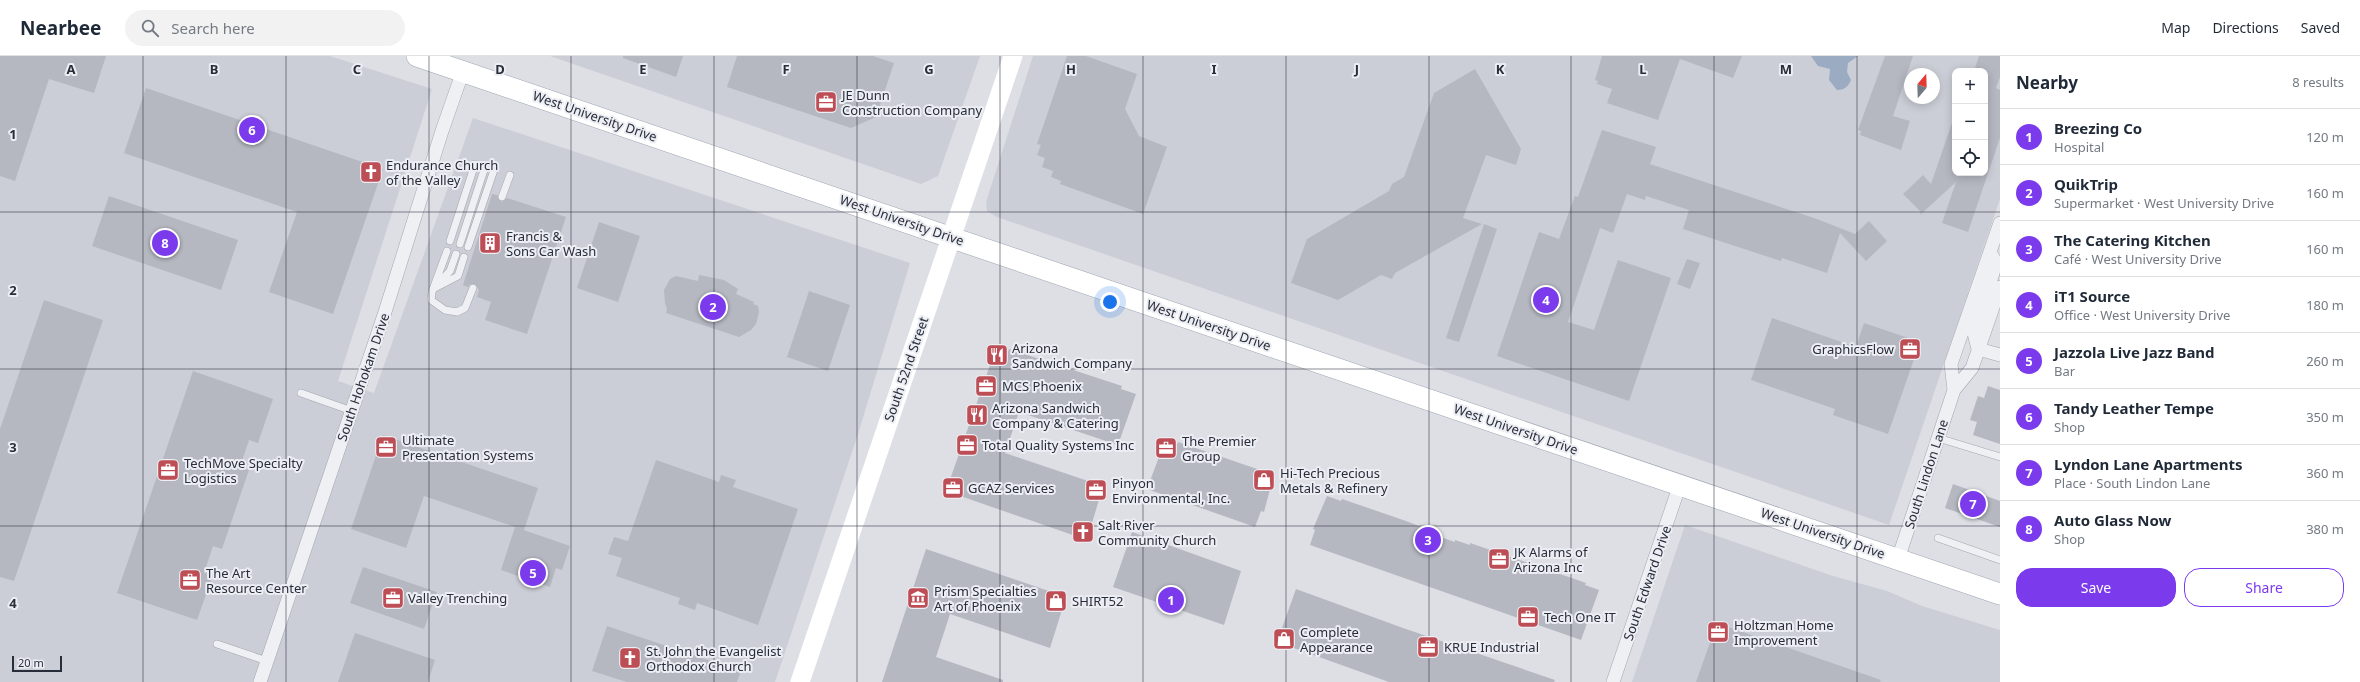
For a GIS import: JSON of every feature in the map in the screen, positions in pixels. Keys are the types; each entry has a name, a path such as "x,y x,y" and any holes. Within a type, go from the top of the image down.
{"main road":[{"name":"West University Drive","path":"418,56 1898,558 2000,594"},
{"name":"South 52nd Street","path":"800,682 1012,56"}],"street":[{"name":"South Hohokam Drive","path":"260,682 352,411 463,71"},
{"name":"South Lindon Lane","path":"1954,390 1951,364 2000,223"},
{"path":"1990,252 1994,259 1994,270 1974,333 1978,349 2000,355"},
{"name":"South Lindon Lane","path":"1898,558 1954,390 1972,368 2000,287"},
{"name":"South Edward Drive","path":"1613,682 1680,484"}],"lane":[{"path":"450,241 475,164"},
{"path":"460,244 485,167"},
{"path":"468,247 494,170"},
{"path":"502,197 510,175"},
{"path":"447,251 432,289 431,297 433,303 445,310 457,312 465,308 472,288"},
{"path":"432,289 450,271 456,254"},
{"path":"432,289 458,276 464,257"},
{"path":"301,394 352,411"},
{"path":"1938,438 2000,457"},
{"path":"1938,538 2000,560"},
{"path":"217,644 267,661"}],"shaded area":[{"path":"0,56 330,56 432,89 338,381 374,393 473,118 910,263 858,434 775,682 0,682"},
{"path":"550,56 980,56 938,176 921,184"},
{"path":"1033,56 2000,56 2000,199 1889,525 997,217 987,211 986,202"},
{"path":"1685,525 1833,576 1887,591 1922,606 2000,630 2000,682 1632,682"}],"water":[{"path":"1811,56 1858,56 1848,63 1847,72 1851,80 1849,85 1844,89 1837,90 1829,80 1830,69 1818,66"}],"building":[{"path":"0,56 106,56 94,93 49,79 15,181 0,176"},
{"path":"623,56 683,56 676,77 623,58"},
{"name":"JE Dunn Construction Company","path":"737,56 873,56 894,63 876,117 851,128 727,87"},
{"path":"1067,56 1086,56 1137,74 1125,109 1139,136 1167,147 1143,214 1060,184 1061,181 1051,177 1053,171 1042,167 1045,158 1037,155 1041,145 1037,144"},
{"path":"1602,56 1742,56 1733,78 1680,59 1658,120 1607,103 1612,89 1597,84 1598,81 1595,80"},
{"path":"1885,56 1913,56 1909,68 1904,68 1904,83 1893,116 1910,121 1901,150 1860,135 1861,131 1858,130"},
{"path":"1979,56 2000,56 2000,77 1996,88 2000,90 2000,138 1988,173 1988,68 1975,68"},
{"path":"1475,69 1521,149 1516,165 1486,155 1463,218 1482,224 1395,273 1392,279 1381,275 1338,300 1291,283 1307,239 1389,191 1392,184 1404,177 1434,93"},
{"path":"146,88 383,169 333,314 269,292 297,212 124,153"},
{"path":"1952,123 1952,176 1987,176 1968,232 1942,223 1956,182 1920,215 1921,212 1903,194 1923,175 1931,184"},
{"path":"1602,130 1656,147 1650,164 1817,219 1855,234 1869,221 1887,241 1866,261 1840,233 1827,273 1782,258 1781,261 1683,229 1689,210 1646,196 1645,200 1627,194 1613,233 1600,228 1568,322 1594,330 1618,260 1671,278 1629,401 1497,356 1539,232 1559,239 1575,196 1578,197"},
{"path":"492,194 497,195 501,202 507,198 566,217 527,334 485,320 491,302 477,297 479,290 475,284 470,284 468,287 463,285"},
{"path":"109,196 238,240 221,290 92,246"},
{"path":"599,222 640,236 618,302 577,288"},
{"path":"1484,224 1497,229 1459,342 1446,338"},
{"path":"1687,259 1700,263 1690,289 1677,284"},
{"path":"699,275 724,280 738,289 736,294 754,302 753,304 758,306 759,312 756,324 751,330 739,337 666,313 667,309 664,290 670,279 676,276 698,281"},
{"path":"809,291 850,305 828,371 787,357"},
{"path":"44,300 103,320 14,581 0,577 0,429"},
{"path":"1772,318 1856,347 1864,323 1920,342 1888,434 1833,415 1835,409 1751,380"},
{"path":"996,348 1008,352 1009,349 1122,386 1121,389 1136,394 1118,445 1019,412 1005,453 1103,486 1087,540 946,491"},
{"path":"193,371 273,399 258,443 249,440 240,467 249,470 222,549 213,546 204,573 213,575 197,620 117,593"},
{"path":"1988,386 2000,390 2000,444 1973,435 1977,422 1970,420 1978,396 1984,398"},
{"path":"383,435 538,488 524,530 424,496 406,548 351,529"},
{"path":"1165,441 1177,445 1178,442 1260,470 1259,473 1273,478 1264,512 1261,511 1255,527 1147,489"},
{"path":"656,460 719,482 721,475 736,480 733,487 798,509 758,625 697,603 695,610 678,604 680,598 616,576 622,558 608,554 614,537 628,541"},
{"path":"1953,484 2000,501 2000,527 1945,508"},
{"path":"1327,496 1341,501 1342,499 1406,521 1424,528 1423,531 1455,542 1455,540 1470,545 1470,543 1586,583 1585,585 1599,590 1581,640 1310,545 1315,530 1313,529"},
{"path":"515,527 570,546 562,570 556,568 550,587 501,570"},
{"path":"1132,532 1241,571 1224,625 1113,587"},
{"path":"926,549 1066,597 1050,648 950,614 936,657 1003,680 1003,682 882,682"},
{"name":"Valley Trenching","path":"363,567 437,592 424,629 350,603"},
{"path":"1296,589 1403,628 1555,680 1554,682 1389,682 1277,642"},
{"path":"1717,623 1881,680 1880,682 1696,682"},
{"path":"607,626 741,671 737,682 627,682 592,671"},
{"path":"355,633 435,660 428,682 338,682"}],"place":[{"name":"JE Dunn Construction Company","path":"826,102"},
{"name":"Tandy Leather Tempe","path":"252,130"},
{"name":"Endurance Church of the Valley","path":"371,172"},
{"name":"Auto Glass Now","path":"165,243"},
{"name":"Francis & Sons Car Wash","path":"490,243"},
{"name":"iT1 Source","path":"1546,300"},
{"name":"QuikTrip","path":"713,307"},
{"name":"GraphicsFlow","path":"1910,349"},
{"name":"Arizona Sandwich Company","path":"997,355"},
{"name":"MCS Phoenix","path":"986,386"},
{"name":"Arizona Sandwich Company & Catering","path":"977,415"},
{"name":"Total Quality Systems Inc","path":"967,445"},
{"name":"Ultimate Presentation Systems","path":"386,447"},
{"name":"The Premier Group","path":"1166,448"},
{"name":"TechMove Specialty Logistics","path":"168,470"},
{"name":"Hi-Tech Precious Metals & Refinery","path":"1264,480"},
{"name":"GCAZ Services","path":"953,488"},
{"name":"Pinyon Environmental, Inc.","path":"1096,490"},
{"name":"Lyndon Lane Apartments","path":"1973,504"},
{"name":"Salt River Community Church","path":"1083,532"},
{"name":"The Catering Kitchen","path":"1428,540"},
{"name":"JK Alarms of Arizona Inc","path":"1499,559"},
{"name":"Jazzola Live Jazz Band","path":"533,573"},
{"name":"The Art Resource Center","path":"190,580"},
{"name":"Valley Trenching","path":"393,598"},
{"name":"Prism Specialties Art of Phoenix","path":"918,598"},
{"name":"Breezing Co","path":"1171,600"},
{"name":"SHIRT52","path":"1056,601"},
{"name":"Tech One IT","path":"1528,617"},
{"name":"Holtzman Home Improvement","path":"1718,632"},
{"name":"Complete Appearance","path":"1284,639"},
{"name":"KRUE Industrial","path":"1428,647"},
{"name":"St. John the Evangelist Orthodox Church","path":"630,658"}]}
